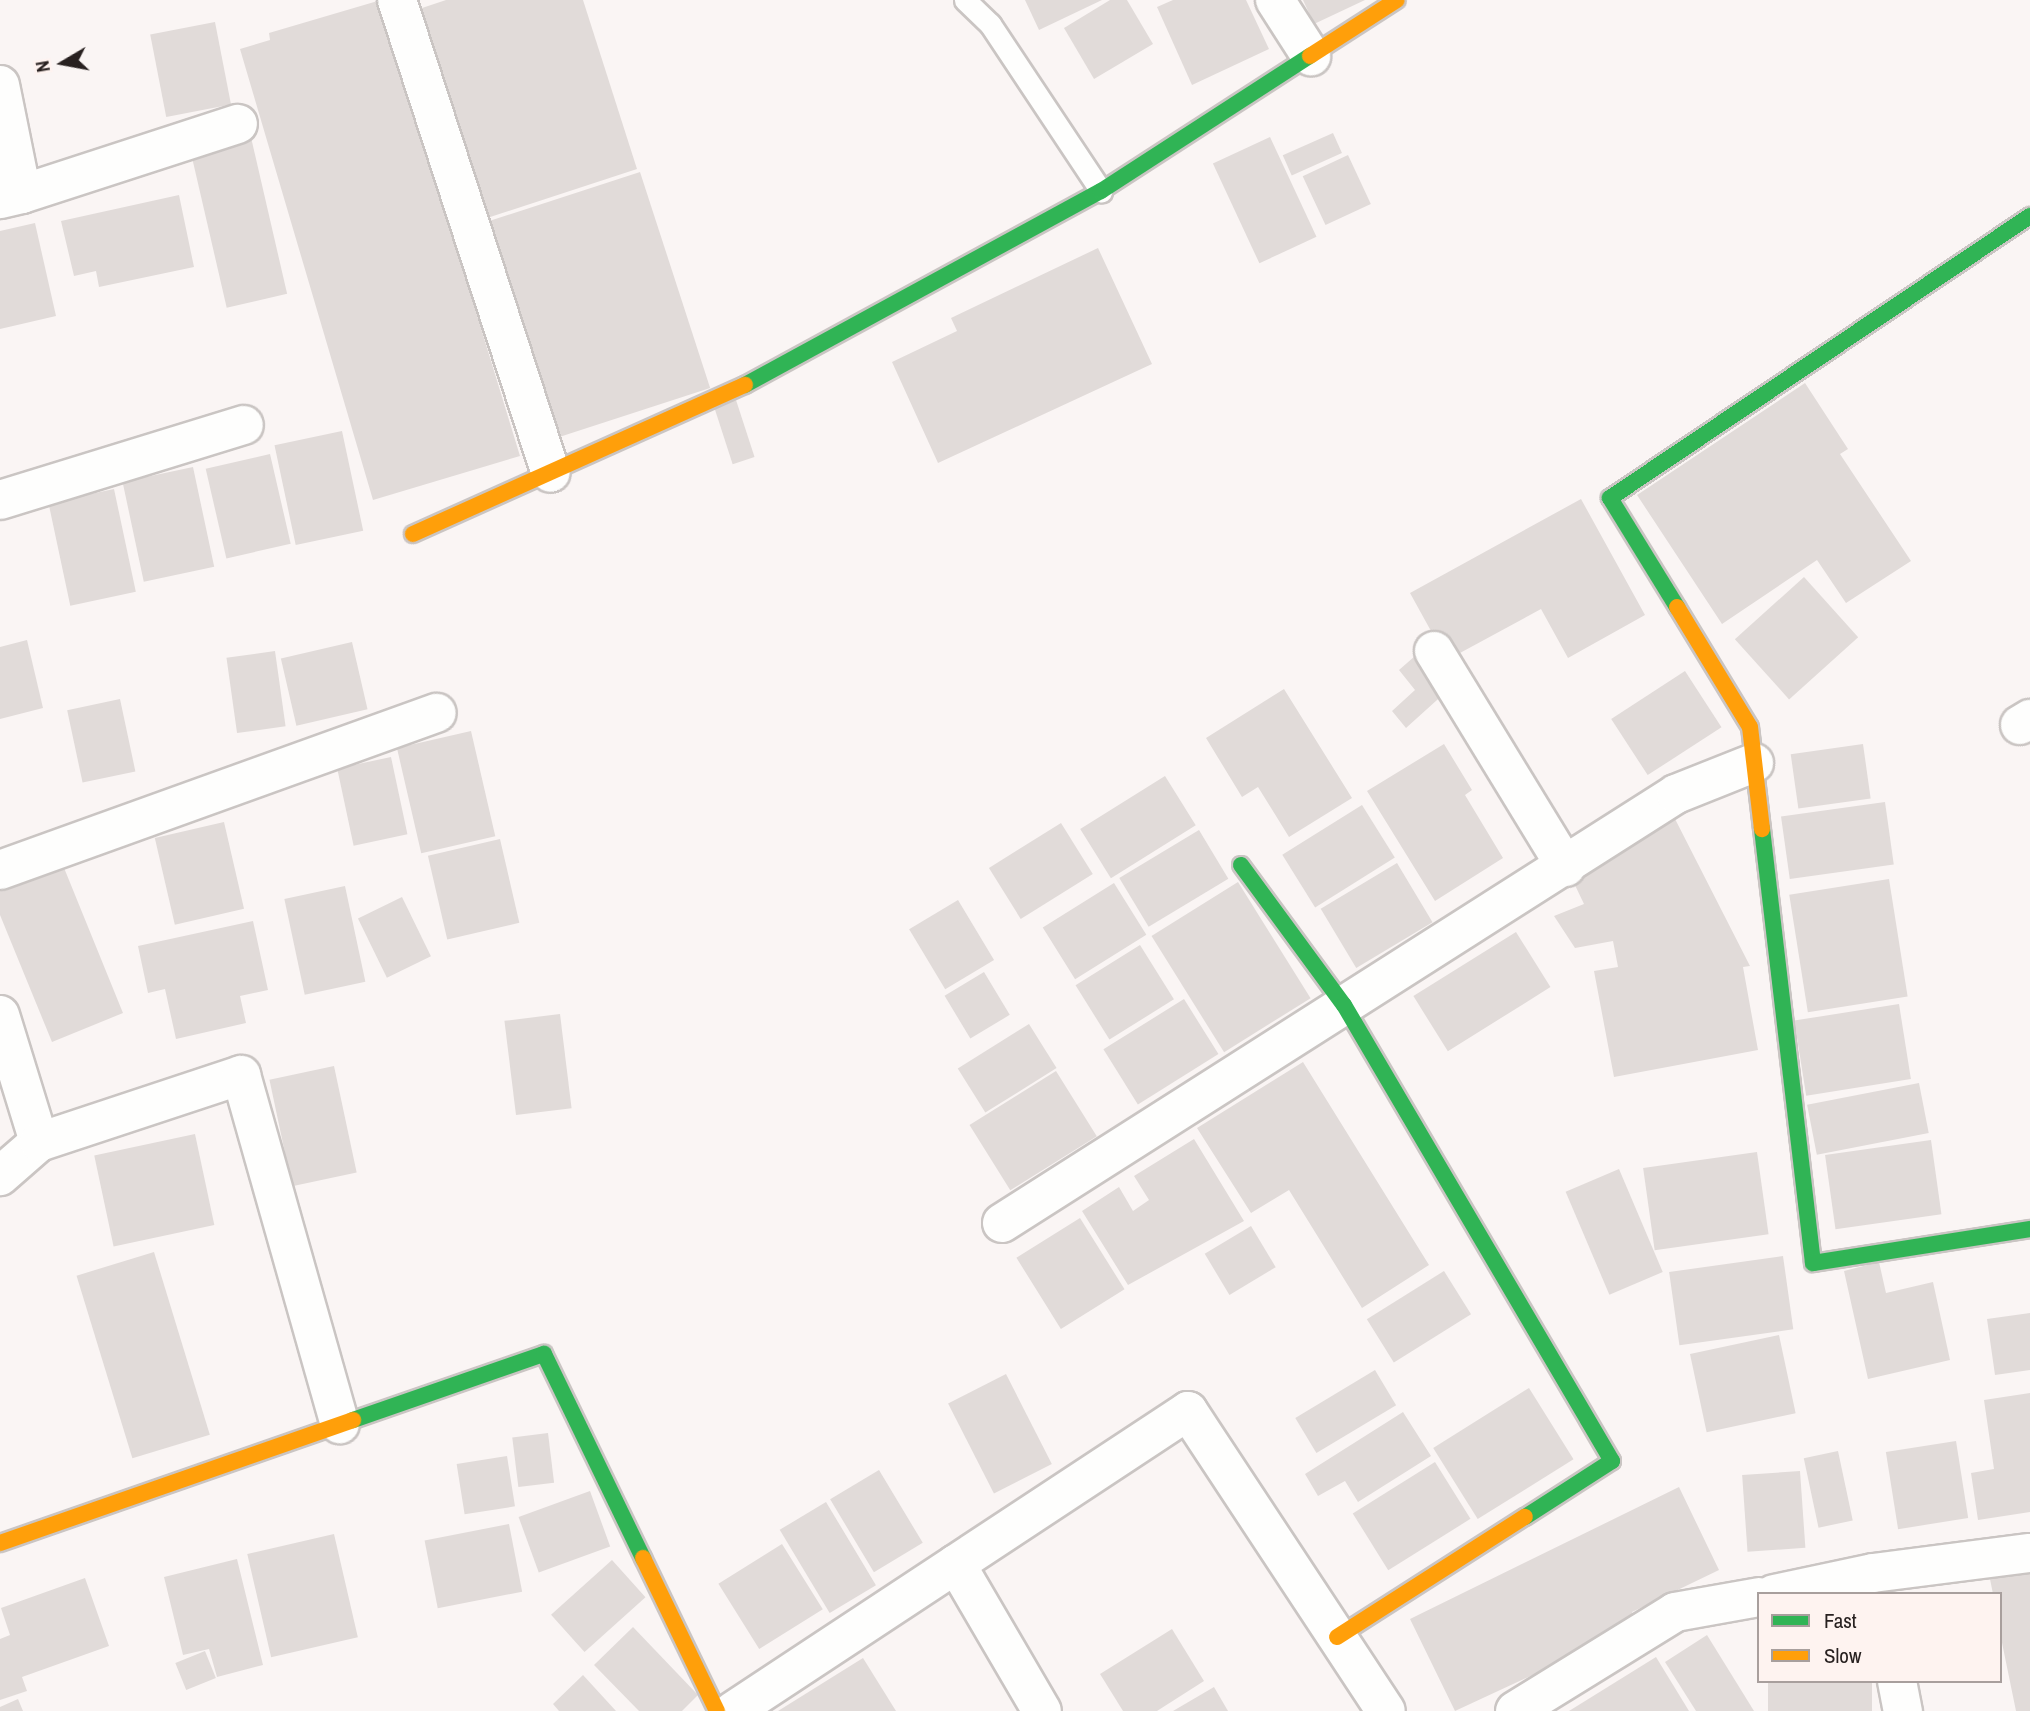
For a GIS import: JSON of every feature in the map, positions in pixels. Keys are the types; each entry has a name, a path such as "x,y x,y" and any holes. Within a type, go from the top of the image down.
{"street":[{"path":"397,0 551,473"},
{"path":"1275,0 1311,56"},
{"path":"413,534 753,382 1101,191 1397,0"},
{"path":"0,85 11,196 238,124"},
{"path":"2030,216 1610,498 1750,727 1813,1263 2030,1229"},
{"path":"0,500 244,425"},
{"path":"1434,651 1566,867"},
{"path":"0,870 437,713"},
{"path":"1002,1223 1566,867 1676,794 1754,763"},
{"path":"1241,865 1344,1005 1612,1461 1337,1637"},
{"path":"0,1015 38,1142"},
{"path":"0,1176 38,1142 241,1075 340,1424"},
{"path":"0,1543 544,1354 717,1711"},
{"path":"733,1711 1188,1411 1386,1711"},
{"path":"1792,1592 1875,1583 2030,1553"},
{"path":"956,1564 1042,1711"},
{"path":"1515,1711 1675,1612 1757,1597"},
{"path":"1897,1683 1903,1711"}],"lane":[{"path":"965,0 990,24 1101,191"}],"building":[{"path":"381,0 520,456 373,500 240,49 270,40 269,33"},
{"path":"446,0 583,0 637,169 481,220 413,11"},
{"path":"1025,0 1102,0 1039,30"},
{"path":"1110,0 1127,0 1153,44 1094,79 1064,28"},
{"path":"1173,0 1246,0 1269,49 1192,85 1157,7"},
{"path":"1303,0 1365,0 1314,24"},
{"path":"215,22 231,104 166,117 150,35"},
{"path":"250,133 287,294 227,308 190,147"},
{"path":"1333,133 1342,153 1292,175 1283,155"},
{"path":"1270,137 1316,237 1259,263 1213,164"},
{"path":"1348,155 1371,204 1326,225 1303,176"},
{"path":"640,172 710,388 557,438 487,222"},
{"path":"179,195 194,267 99,287 96,271 74,276 61,221"},
{"path":"35,223 56,316 0,329 0,231"},
{"path":"1098,248 1152,364 938,463 892,362 957,331 951,318"},
{"path":"1805,383 1848,449 1840,454 1911,561 1846,603 1817,560 1722,624 1637,495"},
{"path":"736,400 755,457 733,464 714,407"},
{"path":"342,431 363,531 296,545 275,445"},
{"path":"270,454 291,544 226,558 206,469"},
{"path":"193,467 214,567 144,582 123,482"},
{"path":"114,489 136,592 70,606 48,503"},
{"path":"1581,499 1645,615 1568,658 1541,609 1447,660 1410,593"},
{"path":"1804,577 1858,637 1789,699 1735,639"},
{"path":"27,640 43,708 0,719 0,647"},
{"path":"352,642 368,709 296,726 281,658"},
{"path":"275,651 286,726 237,733 226,658"},
{"path":"1415,656 1447,691 1406,728 1392,711 1415,690 1399,670"},
{"path":"1685,671 1721,727 1648,775 1611,719"},
{"path":"1284,689 1352,798 1289,837 1258,787 1242,797 1206,738"},
{"path":"120,699 135,771 83,783 67,710"},
{"path":"471,731 495,836 421,853 397,748"},
{"path":"1444,744 1472,790 1465,795 1503,858 1435,901 1367,791"},
{"path":"1863,744 1871,798 1798,809 1791,754"},
{"path":"391,757 407,834 354,846 337,768"},
{"path":"1165,776 1196,825 1111,878 1080,829"},
{"path":"1885,802 1894,864 1790,879 1781,817"},
{"path":"1362,805 1395,858 1315,907 1282,855"},
{"path":"1672,813 1750,966 1743,967 1758,1050 1614,1077 1594,971 1618,967 1613,941 1575,948 1554,916 1584,904 1573,881"},
{"path":"224,822 244,909 175,925 155,838"},
{"path":"1061,823 1093,874 1021,919 989,868"},
{"path":"1199,830 1228,879 1149,927 1119,878"},
{"path":"500,839 519,923 447,939 428,856"},
{"path":"60,858 123,1013 52,1042 0,915 0,882"},
{"path":"1397,863 1433,922 1356,968 1321,909"},
{"path":"1889,879 1908,997 1808,1012 1789,895"},
{"path":"1238,882 1311,998 1224,1052 1151,936"},
{"path":"1114,883 1146,935 1075,979 1043,928"},
{"path":"345,886 365,982 305,995 284,899"},
{"path":"402,897 431,956 387,978 358,918"},
{"path":"958,900 994,960 945,989 909,929"},
{"path":"253,921 268,990 240,996 246,1023 176,1039 165,989 148,993 138,946"},
{"path":"1516,932 1550,987 1448,1051 1413,996"},
{"path":"1140,945 1174,999 1109,1040 1076,985"},
{"path":"984,972 1010,1015 970,1039 945,996"},
{"path":"1184,999 1218,1054 1138,1104 1103,1049"},
{"path":"1899,1004 1911,1079 1806,1096 1794,1021"},
{"path":"560,1014 572,1108 516,1115 504,1021"},
{"path":"1029,1024 1057,1068 985,1113 958,1069"},
{"path":"1303,1062 1429,1265 1362,1308 1289,1190 1251,1213 1197,1128"},
{"path":"334,1066 357,1173 292,1186 269,1080"},
{"path":"1056,1071 1097,1136 1010,1190 969,1125"},
{"path":"1919,1083 1929,1133 1817,1155 1807,1105"},
{"path":"195,1134 214,1225 114,1246 94,1155"},
{"path":"1194,1139 1244,1221 1128,1285 1082,1211 1119,1187 1133,1211 1149,1200 1134,1176"},
{"path":"1931,1140 1941,1214 1835,1229 1825,1155"},
{"path":"1757,1152 1769,1234 1655,1250 1643,1168"},
{"path":"1619,1169 1663,1272 1609,1295 1566,1192"},
{"path":"1080,1218 1125,1289 1061,1329 1016,1258"},
{"path":"1251,1226 1276,1267 1229,1295 1205,1254"},
{"path":"154,1252 210,1435 132,1458 77,1276"},
{"path":"1783,1256 1793,1329 1679,1345 1669,1272"},
{"path":"1879,1262 1886,1293 1933,1282 1950,1360 1868,1379 1844,1271"},
{"path":"1444,1271 1471,1314 1394,1362 1367,1319"},
{"path":"2030,1313 2030,1370 1995,1375 1987,1319"},
{"path":"1779,1335 1796,1413 1707,1432 1690,1354"},
{"path":"1375,1370 1396,1405 1316,1453 1295,1418"},
{"path":"1006,1374 1052,1464 994,1494 948,1404"},
{"path":"1529,1388 1574,1459 1478,1519 1433,1448"},
{"path":"2030,1393 2030,1512 1978,1520 1971,1473 1994,1469 1984,1400"},
{"path":"1403,1412 1431,1456 1358,1502 1345,1481 1318,1496 1305,1474"},
{"path":"548,1433 554,1483 518,1487 512,1437"},
{"path":"1956,1441 1968,1518 1898,1529 1886,1452"},
{"path":"1838,1451 1853,1520 1819,1528 1804,1458"},
{"path":"507,1456 515,1506 465,1514 457,1464"},
{"path":"1435,1462 1471,1519 1388,1570 1353,1513"},
{"path":"879,1470 923,1543 874,1572 830,1499"},
{"path":"1800,1471 1805,1548 1748,1552 1742,1475"},
{"path":"1679,1487 1719,1570 1632,1612 1638,1626 1455,1711 1410,1619"},
{"path":"590,1491 610,1546 539,1572 519,1517"},
{"path":"826,1502 876,1585 830,1613 780,1530"},
{"path":"509,1524 522,1592 438,1608 425,1540"},
{"path":"334,1534 358,1637 271,1657 247,1554"},
{"path":"782,1544 823,1609 759,1649 718,1584"},
{"path":"237,1559 263,1665 217,1677 209,1649 183,1655 164,1577"},
{"path":"612,1560 645,1597 585,1652 551,1615"},
{"path":"2030,1561 2030,1711 2016,1711 2002,1643 2002,1592 1993,1592 1988,1569"},
{"path":"85,1578 109,1646 22,1677 27,1691 0,1700 0,1639 10,1635 1,1608"},
{"path":"633,1627 698,1695 682,1711 639,1711 594,1665"},
{"path":"1172,1629 1204,1681 1157,1711 1123,1711 1100,1674"},
{"path":"1707,1635 1754,1711 1696,1711 1665,1662"},
{"path":"205,1651 216,1678 186,1690 175,1663"},
{"path":"1656,1657 1689,1711 1569,1711"},
{"path":"863,1658 896,1711 778,1711"},
{"path":"583,1675 616,1711 559,1711 553,1704"},
{"path":"1768,1683 1872,1683 1872,1711 1768,1711"},
{"path":"1214,1687 1228,1711 1173,1711"},
{"path":"18,1699 23,1711 0,1711 0,1707"}],"traffic: fast":[{"path":"745,385 1101,191 1310,56"},
{"path":"1677,607 1610,498 2030,216"},
{"path":"1762,829 1813,1263 2030,1229"},
{"path":"1241,865 1344,1005 1612,1461 1525,1517"},
{"path":"353,1420 544,1354 643,1558"}],"traffic: slow":[{"path":"1310,56 1397,0"},
{"path":"413,534 745,385"},
{"path":"1677,607 1750,727 1762,829"},
{"path":"0,1543 353,1420"},
{"path":"1337,1637 1525,1517"},
{"path":"643,1558 717,1711"}]}
